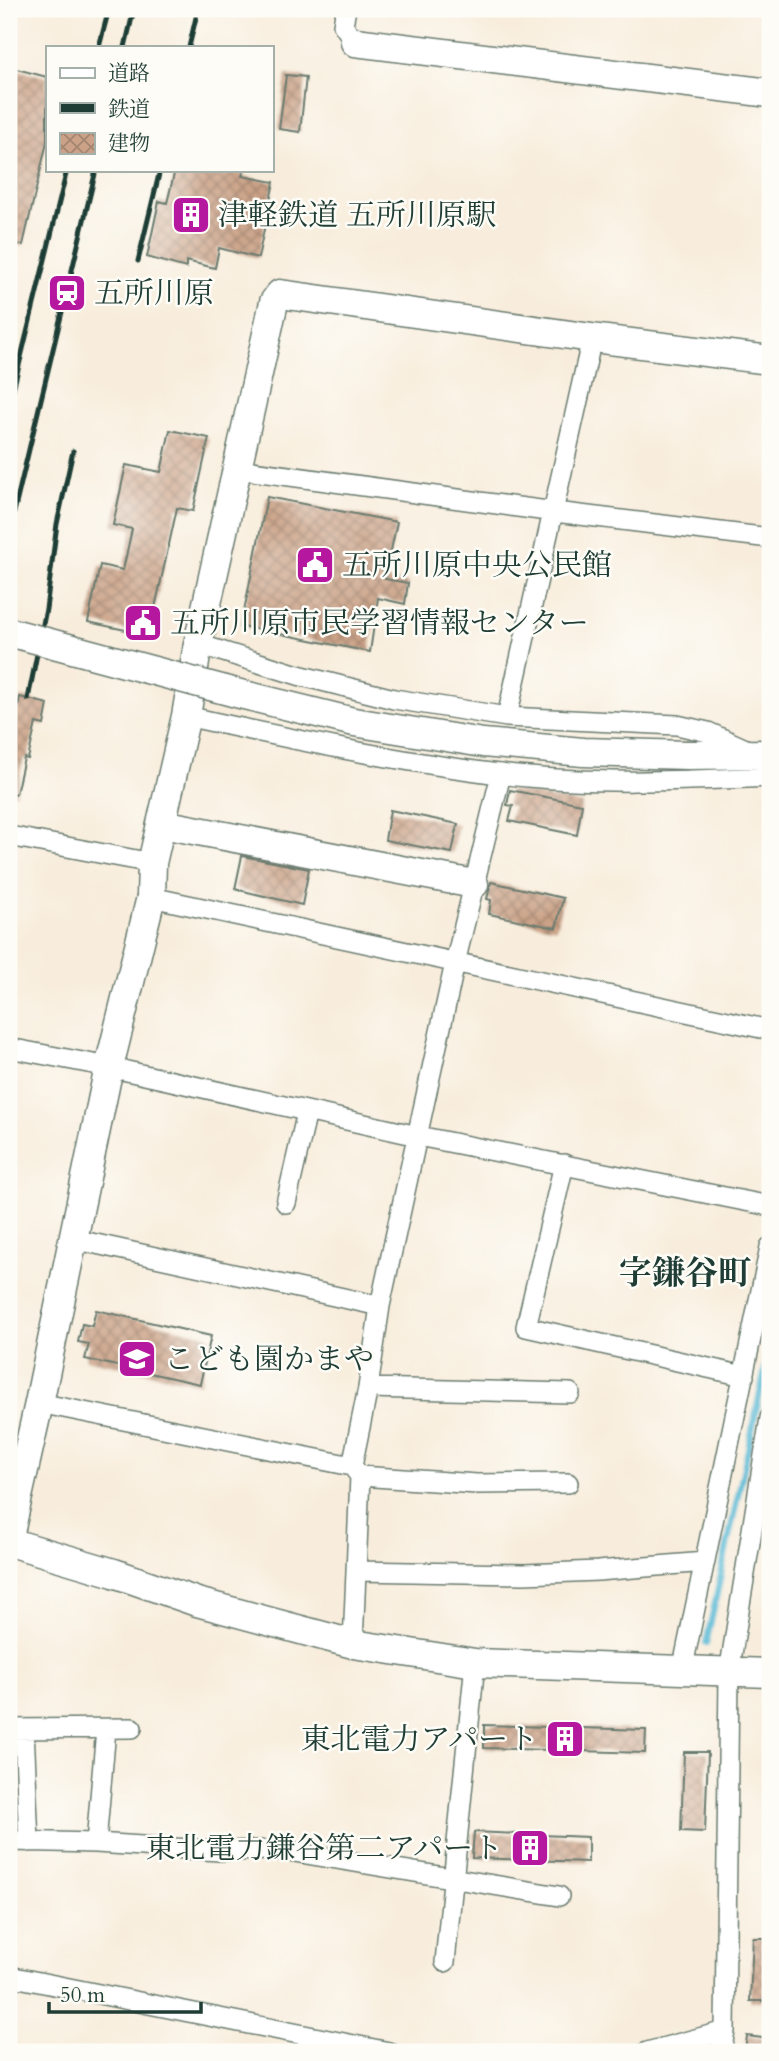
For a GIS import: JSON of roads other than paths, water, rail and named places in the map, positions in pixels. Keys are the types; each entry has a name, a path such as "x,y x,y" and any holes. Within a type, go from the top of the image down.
{"street":[{"path":"346,9 343,25 355,42 770,93"},
{"path":"770,360 280,294 274,302 152,863 151,897 108,1067 9,1540 197,1602 353,1644 475,1663 770,1674"},
{"path":"507,717 592,338"},
{"path":"237,469 770,538"},
{"path":"9,632 354,722 483,743 583,752 688,755 766,762"},
{"path":"198,645 298,675 394,699 507,717 677,725 708,732 766,762"},
{"path":"186,716 388,757 501,774 579,780 690,781 766,762"},
{"path":"353,1644 356,1471 380,1306 455,963 501,774"},
{"path":"162,824 474,884"},
{"path":"9,836 152,863"},
{"path":"151,897 770,1030"},
{"path":"9,1048 108,1067 418,1136 770,1206"},
{"path":"286,1203 307,1111"},
{"path":"564,1164 526,1327 744,1376"},
{"path":"73,1239 380,1306"},
{"path":"682,1671 770,1247"},
{"path":"368,1388 569,1393"},
{"path":"39,1403 356,1471 477,1484 568,1483"},
{"path":"721,2052 725,2031 729,1673 770,1418"},
{"path":"356,1571 524,1574 705,1562"},
{"path":"445,1962 475,1663"},
{"path":"29,1842 16,1729 132,1728"},
{"path":"96,1843 106,1729"},
{"path":"9,1842 96,1843 219,1851 282,1850 559,1896"},
{"path":"9,1976 389,2052"},
{"path":"647,2052 725,2031"}],"waterway":[{"path":"706,1644 770,1347"}],"railway":[{"path":"99,46 109,9"},
{"path":"125,46 134,9"},
{"path":"189,46 198,9"},
{"path":"9,406 67,172"},
{"path":"9,533 96,172"},
{"path":"138,261 160,172"},
{"path":"28,699 46,609 57,524 73,451"}],"place":[{"name":"津軽鉄道 五所川原駅","path":"191,215"},
{"name":"五所川原","path":"67,293"},
{"name":"五所川原中央公民館","path":"315,565"},
{"name":"五所川原市民学習情報センター","path":"143,623"},
{"name":"こども園かまや","path":"137,1359"},
{"name":"東北電力アパート","path":"565,1739"},
{"name":"東北電力鎌谷第二アパート","path":"530,1848"}],"district":[{"name":"字鎌谷町","path":"685,1273"}]}
